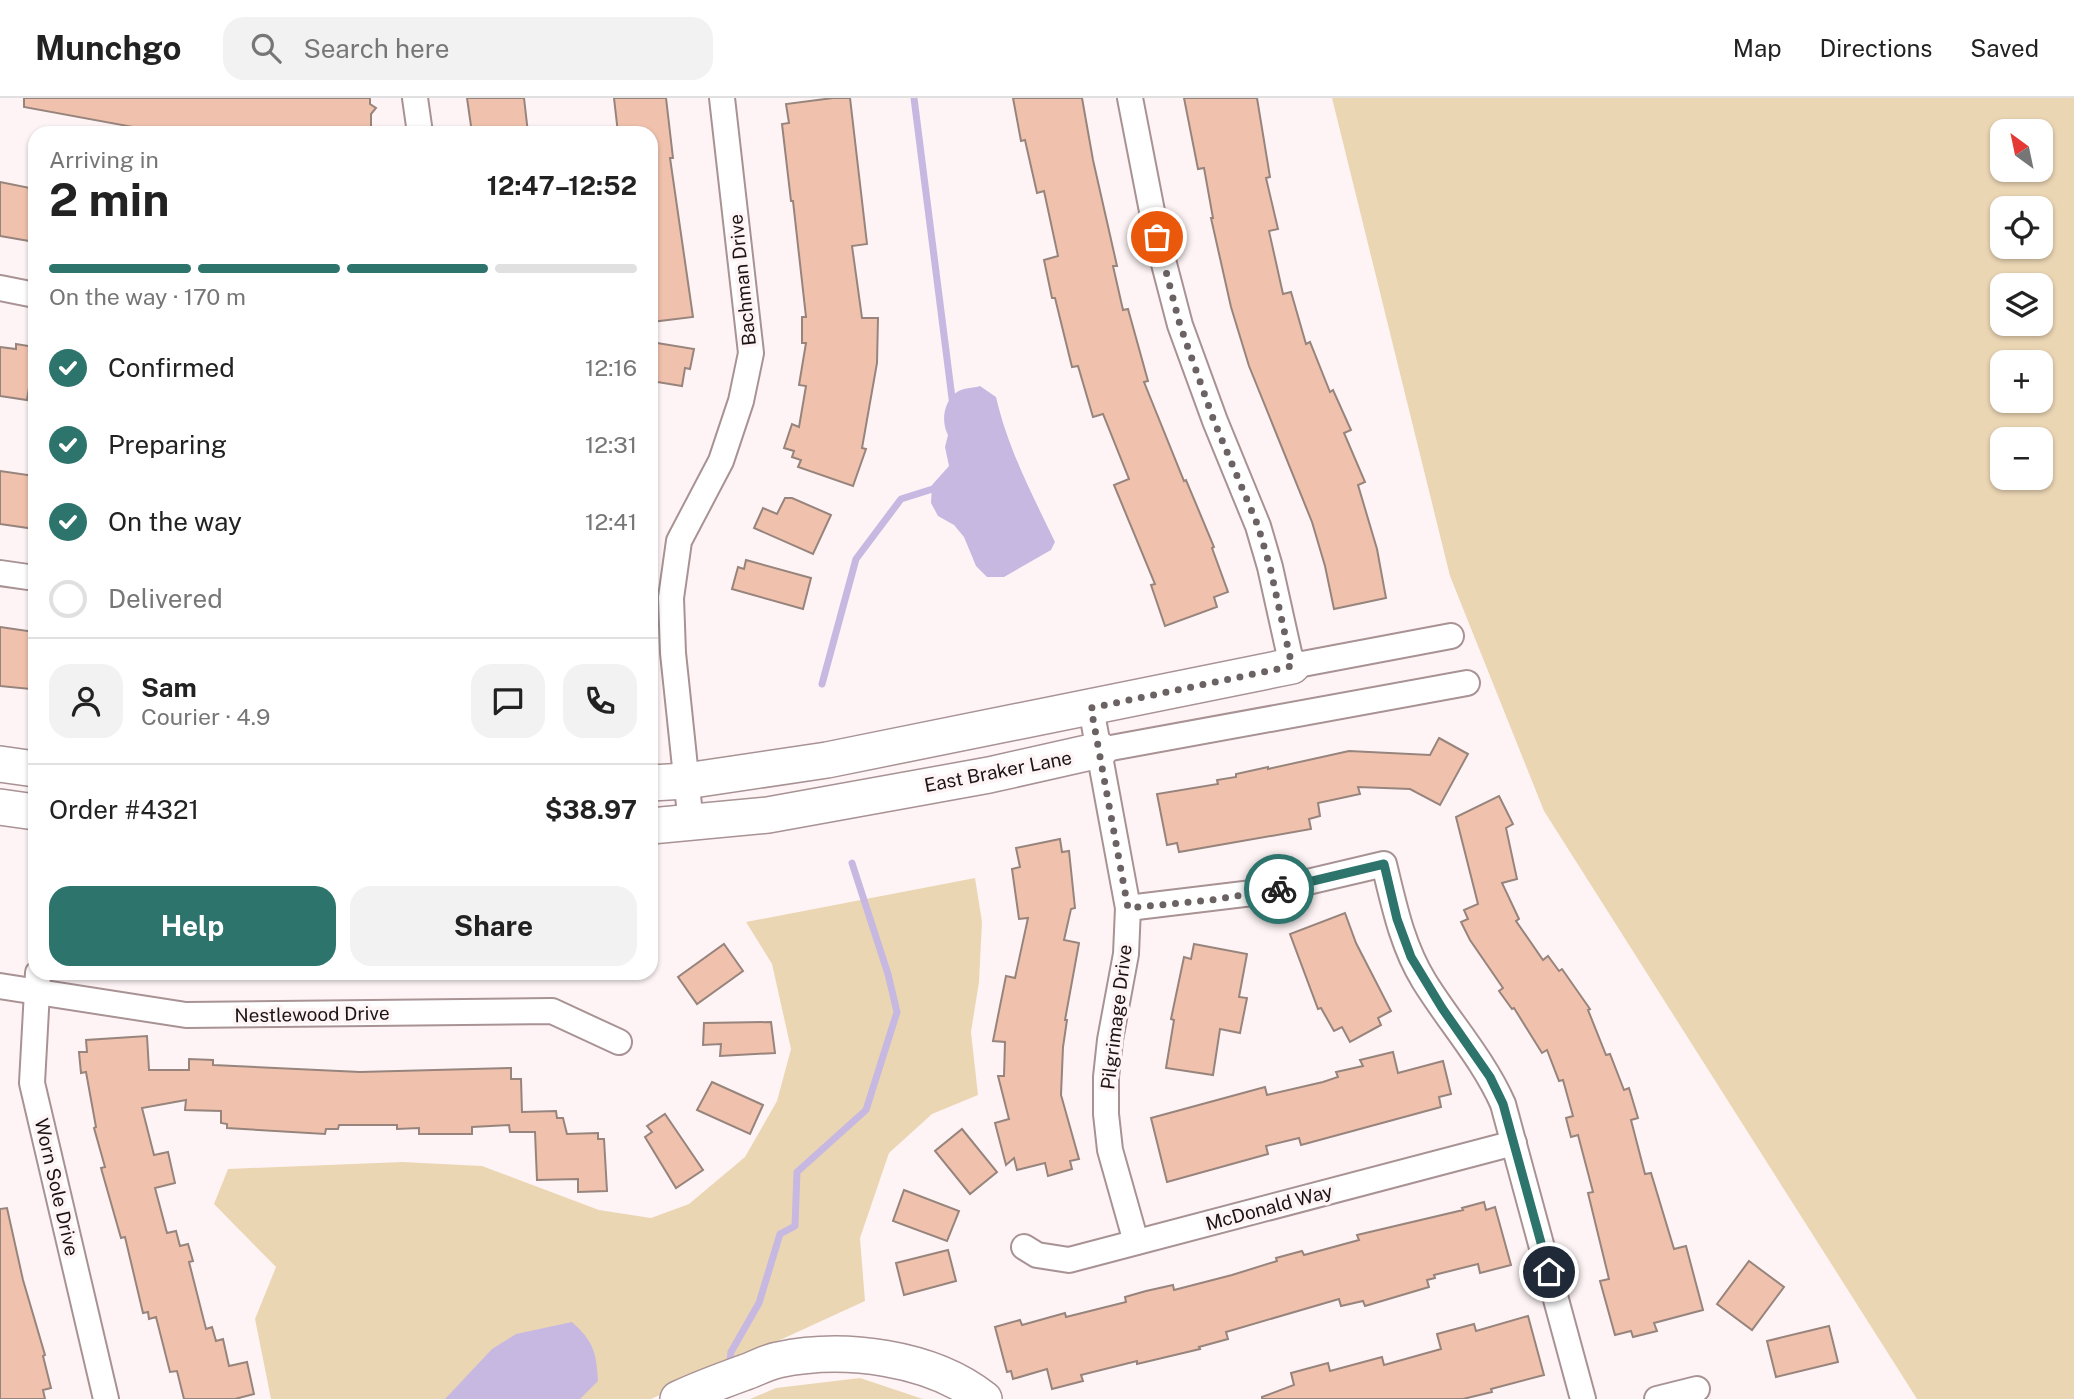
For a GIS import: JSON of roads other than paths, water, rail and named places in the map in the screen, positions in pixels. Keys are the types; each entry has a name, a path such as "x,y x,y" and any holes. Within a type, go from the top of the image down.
{"street":[{"path":"415,98 418,126"},
{"name":"Bachman Drive","path":"691,824 673,653 671,598 679,541 721,461 741,401 751,353 722,98"},
{"path":"1130,98 1157,237 1180,325 1214,421 1258,526 1292,666"},
{"path":"0,288 28,294"},
{"path":"0,573 28,577"},
{"path":"658,783 686,781 827,760 1451,636"},
{"name":"East Braker Lane","path":"658,826 768,814 911,789 1100,750 1467,683"},
{"name":"Pilgrimage Drive","path":"1091,708 1128,908 1126,954 1106,1077 1106,1114 1110,1150 1136,1242"},
{"path":"0,764 28,768"},
{"path":"0,807 28,811"},
{"path":"1128,908 1269,891 1384,864 1397,919 1411,957 1442,1008 1490,1077 1503,1104 1583,1399"},
{"name":"Nestlewood Drive","path":"0,986 37,983 186,1015 552,1011 619,1042"},
{"name":"Worn Sole Drive","path":"37,983 32,1083 106,1399"},
{"name":"McDonald Way","path":"1024,1247 1037,1255 1069,1260 1514,1143"},
{"path":"685,1396 777,1360 864,1355 929,1369 965,1384 984,1399"},
{"path":"1657,1399 1697,1389"}],"waterway":[{"path":"914,98 953,406"},
{"path":"822,684 856,559 901,499 939,487"},
{"path":"729,1368 731,1352 759,1303 780,1234 795,1226 797,1172 866,1110 897,1012 888,974 852,863"}]}
